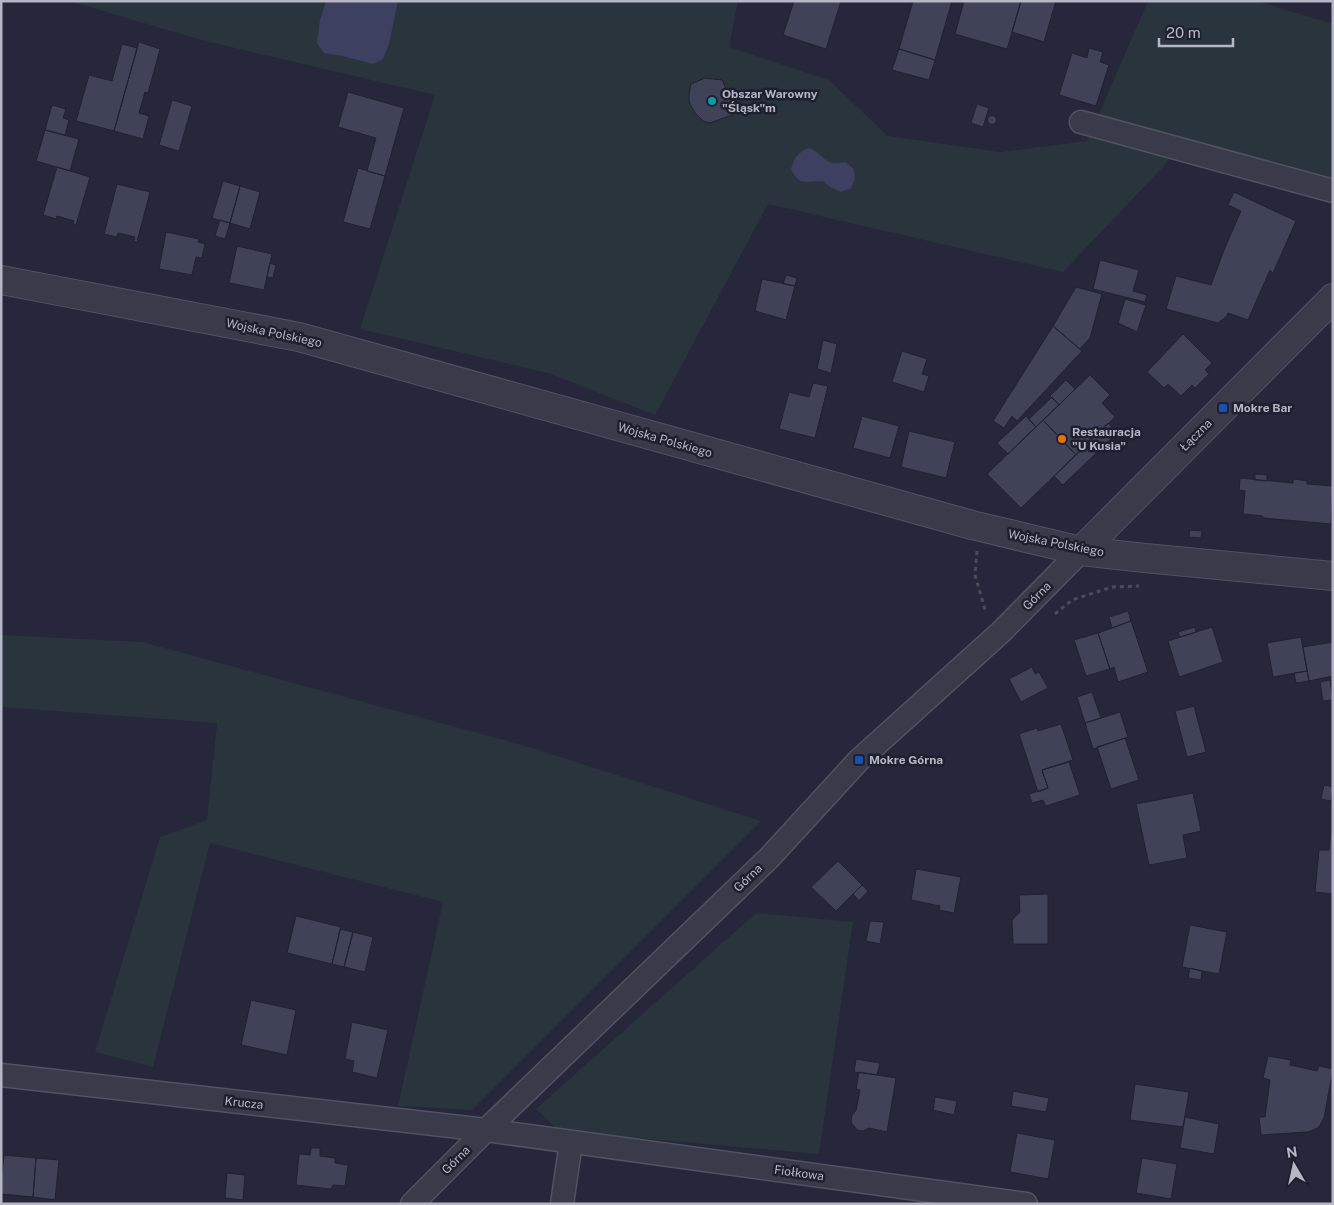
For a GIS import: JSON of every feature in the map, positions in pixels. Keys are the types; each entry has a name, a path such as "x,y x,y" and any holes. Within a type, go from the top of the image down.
{"street":[{"path":"1081,122 1333,191"},
{"name":"Wojska Polskiego","path":"1,280 299,337 963,523 1081,551 1333,576"},
{"name":"Łączna","path":"1081,551 1333,298"},
{"name":"Górna","path":"412,1204 486,1130 769,858 859,760 1001,632 1081,551"},
{"name":"Krucza","path":"1,1075 486,1130"},
{"name":"Fiołkowa","path":"486,1130 1026,1204"},
{"path":"562,1204 571,1142"}],"path":[{"path":"977,548 975,575 987,618"},
{"path":"1051,618 1072,600 1112,587 1142,586"}],"shaded area":[{"path":"69,1 738,1 729,47 829,80 888,136 1000,152 1087,141 1148,1 1257,1 1333,24 1333,180 1186,138 1165,165 1063,272 768,204 655,415 548,373 360,329 435,95 205,41"},
{"path":"1,635 143,642 529,747 761,821 472,1110 398,1106 443,902 210,843 153,1067 95,1052 160,837 207,820 217,723 1,707"},
{"path":"756,913 853,922 819,1154 559,1131 536,1109"}],"water":[{"path":"326,1 398,1 389,44 383,59 373,64 324,53 317,43 320,20"},
{"path":"809,148 829,162 845,162 854,169 855,179 851,188 841,192 823,181 800,181 791,169 792,165 799,154"}],"building":[{"path":"794,1 841,1 826,49 783,35"},
{"path":"913,1 952,1 935,60 899,49"},
{"path":"964,1 1021,1 1007,49 955,34"},
{"path":"1021,1 1056,1 1044,42 1012,32"},
{"path":"139,42 160,49 148,93 145,92 139,113 149,116 143,139 114,131"},
{"path":"122,44 137,48 114,131 76,121 89,75 112,81"},
{"path":"1089,48 1103,52 1100,62 1109,65 1096,106 1059,95 1072,53 1087,58"},
{"path":"899,49 935,60 929,80 892,70"},
{"name":"Obszar Warowny \"Śląsk\"m","path":"705,78 722,80 726,89 735,100 735,114 710,123 703,121 695,113 689,102 691,84"},
{"path":"348,92 404,108 385,176 367,171 376,138 338,127"},
{"path":"172,100 192,106 179,151 159,145"},
{"path":"977,104 989,108 983,127 971,123"},
{"path":"52,105 66,109 63,118 69,120 65,135 45,130"},
{"path":"992,116 996,120 992,124 988,120"},
{"path":"45,130 79,139 70,171 36,161"},
{"path":"57,167 90,177 76,225 73,224 74,221 57,216 56,219 43,215"},
{"path":"358,168 385,176 370,229 343,222"},
{"path":"223,181 240,186 230,223 212,218"},
{"path":"117,184 150,192 137,242 134,241 135,237 118,233 117,237 104,234"},
{"path":"240,186 260,192 250,229 230,223"},
{"path":"1234,192 1296,221 1273,273 1270,270 1248,320 1228,313 1218,323 1166,309 1176,276 1211,285 1241,211 1228,205"},
{"path":"220,220 230,223 225,239 215,236"},
{"path":"166,232 199,239 198,242 205,244 202,258 196,257 192,275 159,269"},
{"path":"237,246 272,254 264,290 229,283"},
{"path":"1100,260 1139,270 1133,291 1147,295 1145,302 1093,289"},
{"path":"270,263 276,265 273,278 267,277"},
{"path":"786,275 797,278 795,286 783,284"},
{"path":"762,279 795,286 786,320 755,311"},
{"path":"1076,287 1102,294 1090,338 1080,349 1053,326"},
{"path":"1125,299 1146,305 1137,332 1118,323"},
{"path":"1053,326 1082,351 1017,421 1012,416 1004,428 993,421"},
{"path":"1183,334 1212,363 1205,370 1209,374 1195,388 1192,385 1181,396 1168,384 1164,388 1147,372"},
{"path":"823,340 837,344 831,373 817,369"},
{"path":"902,351 927,359 922,374 929,376 924,392 892,382"},
{"path":"1090,375 1110,395 1102,403 1115,417 1076,455 1043,420"},
{"path":"1066,380 1075,389 1059,405 1050,396"},
{"path":"813,383 828,386 815,438 779,429 789,392 809,397"},
{"path":"1052,397 1059,405 1036,427 1029,419"},
{"path":"862,416 899,426 890,458 853,448"},
{"path":"1026,416 1036,427 1008,454 997,443"},
{"path":"1043,420 1076,455 1021,508 987,474"},
{"path":"1108,423 1117,433 1063,485 1054,476"},
{"path":"909,431 955,442 946,478 901,467"},
{"path":"1255,474 1267,475 1267,481 1255,480"},
{"path":"1240,478 1293,483 1295,479 1307,481 1307,484 1333,486 1331,524 1263,518 1262,516 1243,514 1245,491 1239,490"},
{"path":"1190,530 1202,531 1201,538 1189,537"},
{"path":"1128,611 1131,621 1112,628 1109,617"},
{"path":"1131,621 1148,672 1118,682 1114,667 1110,669 1098,633"},
{"path":"1195,627 1196,632 1180,637 1178,632"},
{"path":"1212,627 1223,662 1179,677 1168,641"},
{"path":"1098,633 1110,669 1086,676 1074,640"},
{"path":"1301,637 1307,671 1273,677 1267,643"},
{"path":"1333,642 1333,676 1309,681 1303,647"},
{"path":"1032,667 1035,674 1039,672 1048,688 1021,702 1009,679"},
{"path":"1307,671 1309,681 1296,683 1294,673"},
{"path":"1330,680 1333,700 1323,701 1320,682"},
{"path":"1092,692 1101,718 1085,723 1077,697"},
{"path":"1194,706 1206,752 1187,757 1175,711"},
{"path":"1120,712 1128,737 1093,749 1085,723"},
{"path":"1061,724 1073,760 1042,770 1048,788 1038,792 1019,734 1037,728 1038,731"},
{"path":"1125,738 1139,780 1111,789 1097,747"},
{"path":"1069,762 1080,795 1046,806 1043,800 1032,803 1029,794 1048,788 1042,770"},
{"path":"1324,785 1333,787 1331,801 1321,799"},
{"path":"1193,793 1201,831 1183,835 1187,858 1149,865 1136,804"},
{"path":"1331,830 1333,830 1333,894 1315,892 1319,850 1329,850"},
{"path":"838,861 862,885 836,911 811,887"},
{"path":"916,869 961,877 954,913 939,910 940,906 911,900"},
{"path":"862,885 868,891 859,901 853,894"},
{"path":"1048,894 1048,944 1013,944 1012,920 1020,912 1019,895"},
{"path":"296,916 341,927 332,964 287,953"},
{"path":"870,921 884,922 880,944 866,941"},
{"path":"1190,925 1227,932 1219,974 1182,967"},
{"path":"340,929 353,932 344,967 332,964"},
{"path":"353,932 373,937 365,972 344,967"},
{"path":"1190,968 1202,971 1201,980 1188,978"},
{"path":"251,1000 296,1010 287,1055 241,1045"},
{"path":"352,1022 388,1030 377,1078 352,1072 354,1061 345,1059"},
{"path":"1268,1056 1291,1060 1290,1065 1317,1071 1319,1066 1333,1069 1324,1118 1319,1127 1307,1132 1261,1135 1259,1117 1265,1117 1270,1080 1263,1078"},
{"path":"856,1059 880,1063 877,1075 854,1072"},
{"path":"859,1072 896,1078 887,1132 869,1128 863,1131 857,1130 851,1122 852,1115 856,1111 860,1090 856,1089"},
{"path":"1135,1084 1189,1092 1183,1127 1130,1120"},
{"path":"1013,1091 1049,1098 1046,1112 1011,1106"},
{"path":"935,1097 957,1101 954,1115 933,1110"},
{"path":"1185,1117 1219,1124 1214,1154 1180,1148"},
{"path":"1017,1133 1055,1140 1048,1179 1010,1172"},
{"path":"311,1148 320,1148 320,1156 335,1158 335,1163 348,1165 345,1186 333,1185 330,1189 296,1185 299,1154 310,1155"},
{"path":"4,1155 36,1158 33,1197 1,1194"},
{"path":"36,1158 59,1160 55,1200 33,1197"},
{"path":"1142,1158 1177,1164 1171,1199 1136,1193"},
{"path":"227,1173 245,1175 243,1200 225,1198"}],"place":[{"name":"Obszar Warowny \"Śląsk\"m","path":"712,101"},
{"name":"Mokre Bar","path":"1223,408"},
{"name":"Restauracja \"U Kusia\"","path":"1062,439"},
{"name":"Mokre Górna","path":"859,760"}]}
